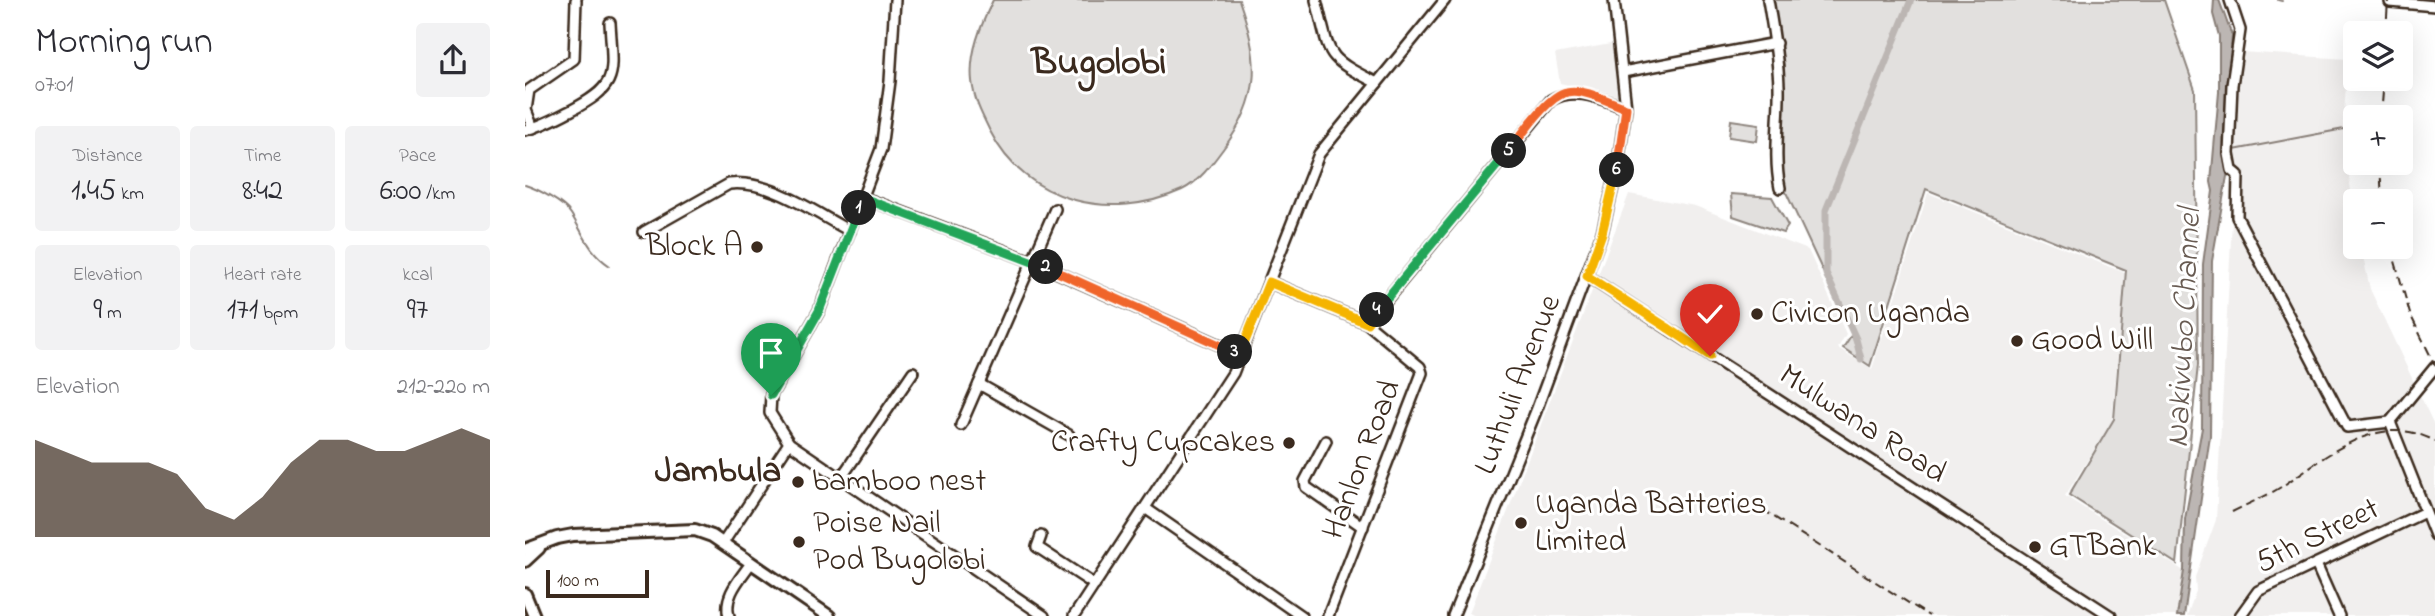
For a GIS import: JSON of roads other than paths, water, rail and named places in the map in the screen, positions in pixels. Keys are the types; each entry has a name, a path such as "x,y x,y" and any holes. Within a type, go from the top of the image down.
{"main road":[{"path":"525,550 573,535 683,529 704,533 723,543 829,616"},
{"path":"525,542 543,543"},
{"path":"525,561 543,543"},
{"path":"525,594 534,616"}],"street":[{"path":"576,0 574,59 529,90 526,110 529,129 592,100 606,88 612,66 610,23"},
{"path":"895,0 882,140 863,198 811,328 771,395 770,413 789,443 1044,616"},
{"path":"1316,0 1330,55 1346,67 1377,83"},
{"path":"1075,616 1226,385 1269,282 1314,162 1445,0"},
{"name":"Luthuli Avenue","path":"1453,616 1602,233 1617,170 1626,108 1614,0"},
{"path":"1768,0 1776,43 1779,87 1776,159 1780,188"},
{"path":"2229,0 2240,30 2232,85 2229,154 2232,170 2238,175 2237,217 2347,427 2390,422 2435,367"},
{"path":"2390,2 2435,6"},
{"path":"1623,72 1776,43"},
{"path":"1367,323 1551,100 1567,92 1583,93 1626,108"},
{"path":"644,232 729,184 736,183 769,190 849,231"},
{"path":"863,198 1034,262 1240,354"},
{"path":"961,425 1055,209"},
{"name":"Mulwana Road","path":"1587,276 2111,616"},
{"name":"Hanlon Road","path":"1269,282 1367,323 1420,367 1422,373 1328,616"},
{"path":"841,478 913,372"},
{"path":"979,384 1069,435"},
{"path":"2390,422 2435,535"},
{"path":"1326,441 1305,481 1306,487 1363,527"},
{"path":"723,543 789,443"},
{"path":"1145,508 1301,616"},
{"name":"5th Street","path":"2240,616 2258,592 2425,512"},
{"path":"1041,536 1037,547 1095,585"},
{"path":"729,616 727,606 730,594 751,563"},
{"path":"2316,564 2339,616"}],"waterway":[{"path":"1861,359 1856,339 1826,274 1826,210 1911,0"},
{"path":"2278,0 2282,1"},
{"path":"2234,150 2343,129"},
{"path":"525,185 563,205 592,249 610,266"}],"railway":[{"path":"2387,21 2388,0"},
{"path":"2382,105 2383,91"},
{"path":"2381,175 2381,189"},
{"path":"2394,259 2410,314 2435,365"},
{"path":"2232,512 2278,489 2318,461 2355,440 2394,431 2414,433 2435,441"},
{"path":"1749,501 1929,616"}],"place":[{"name":"Block A","path":"757,247"},
{"name":"Civicon Uganda","path":"1757,314"},
{"name":"Good Will","path":"2017,341"},
{"name":"Crafty Cupcakes","path":"1289,443"},
{"name":"bamboo nest","path":"798,482"},
{"name":"Uganda Batteries Limited","path":"1521,523"},
{"name":"Poise Nail Pod Bugolobi","path":"799,542"},
{"name":"GTBank","path":"2035,547"}],"district":[{"name":"Bugolobi","path":"1099,64"},
{"name":"Jambula","path":"718,472"}],"water label":[{"name":"Nakivubo Channel","path":"2185,328"}]}
